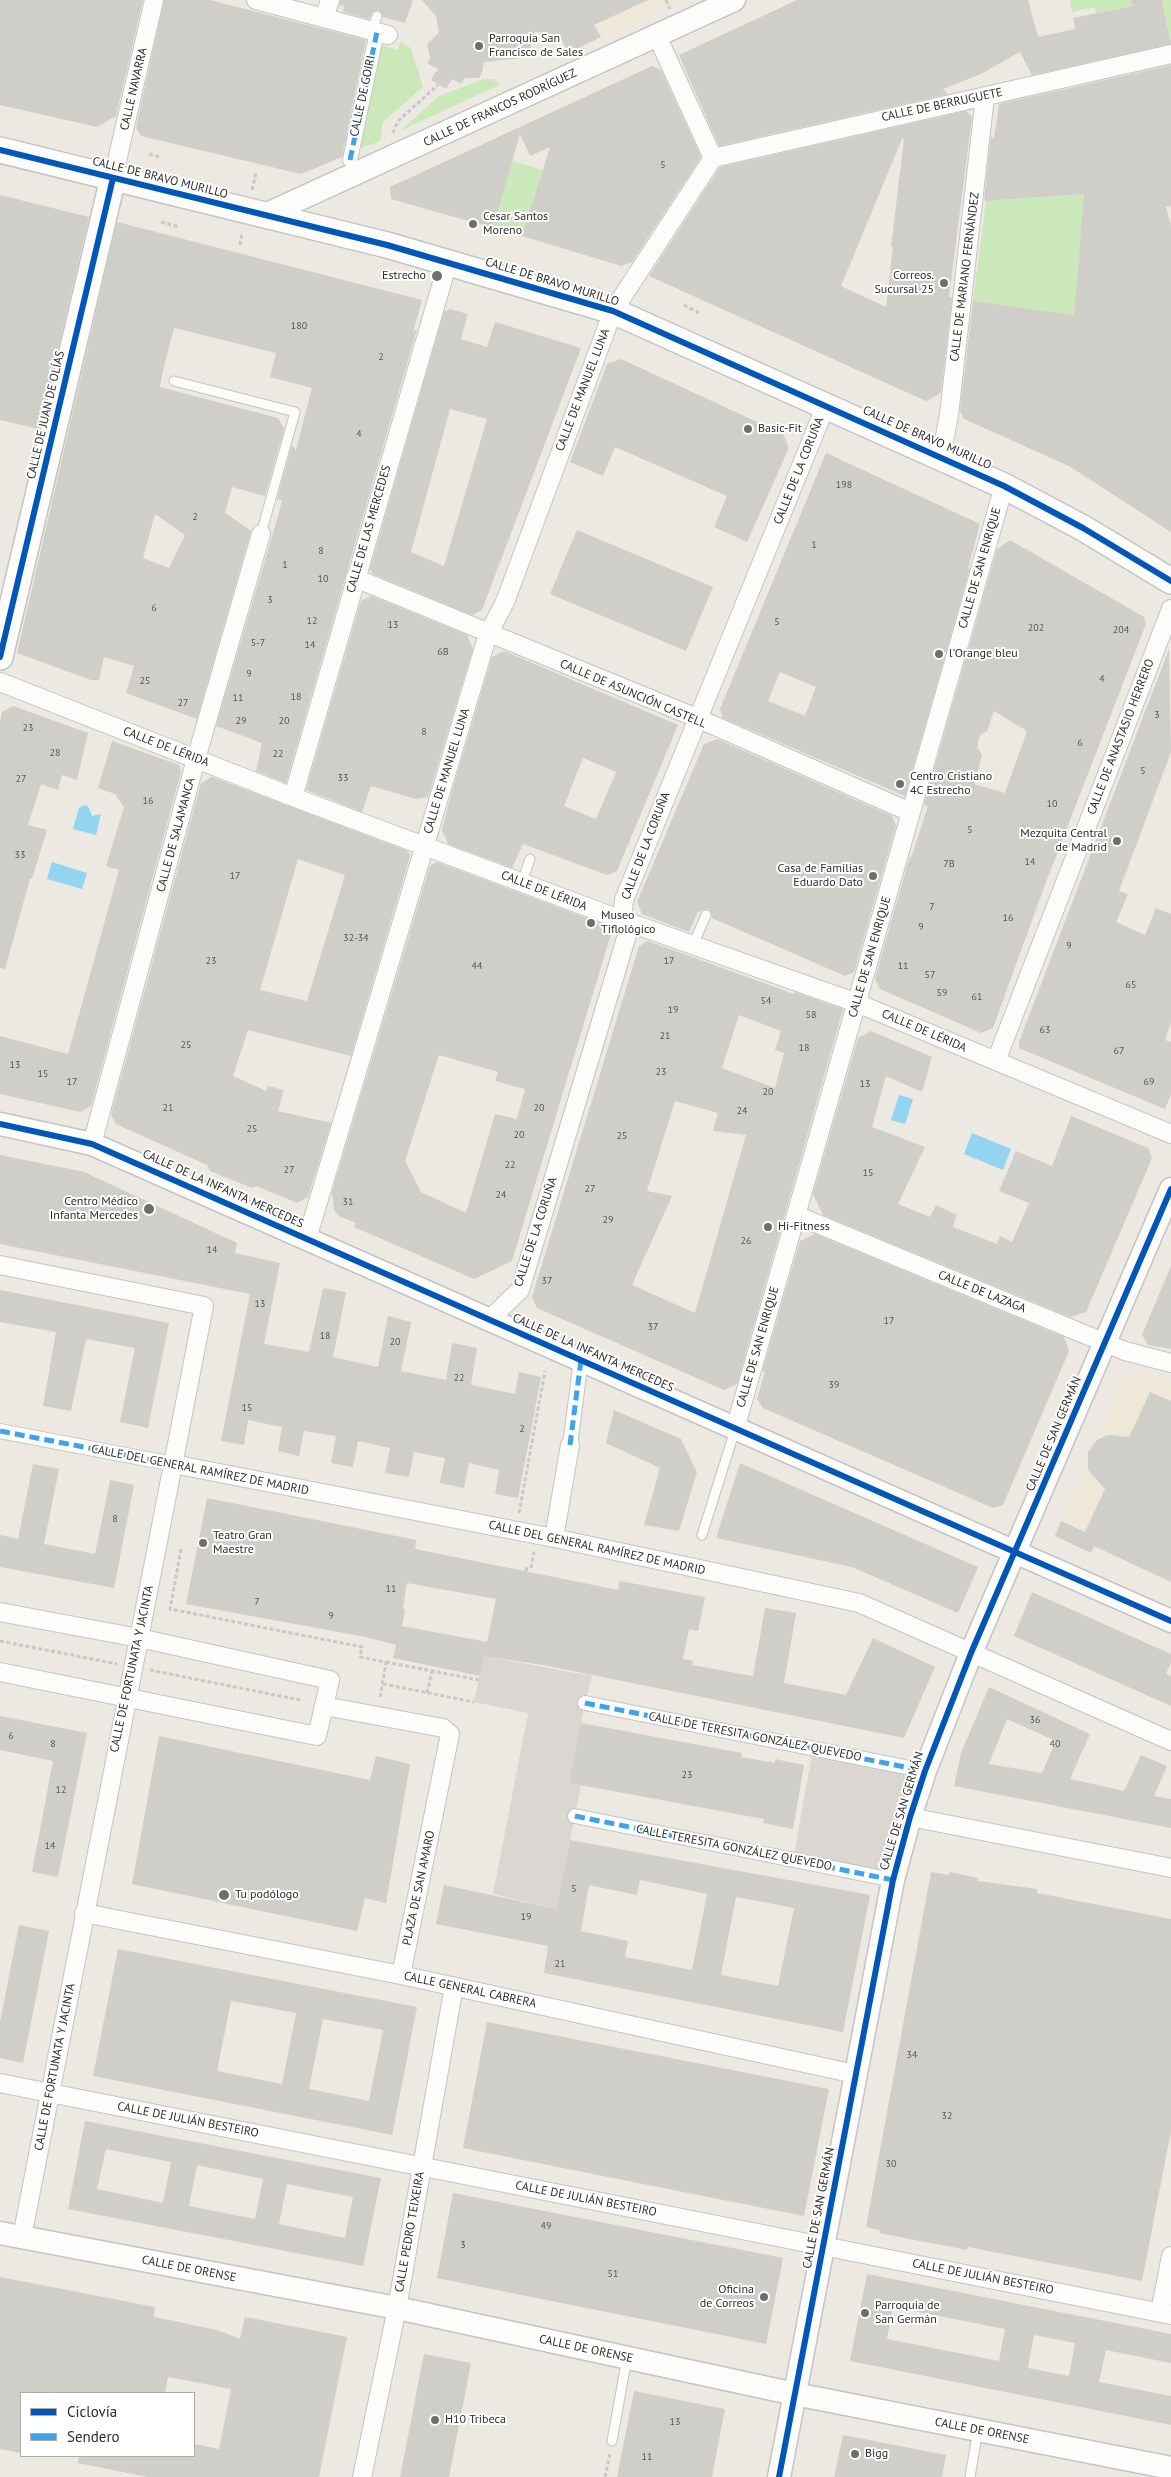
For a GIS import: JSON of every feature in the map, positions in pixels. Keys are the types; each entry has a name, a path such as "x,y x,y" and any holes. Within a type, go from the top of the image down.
{"main road":[{"name":"CALLE DE BRAVO MURILLO","path":"0,150 448,262 613,311 1004,486 1083,528 1171,581"},
{"name":"CALLE DE JUAN DE OLÍAS","path":"0,657 113,178"}],"street":[{"name":"CALLE NAVARRA","path":"113,178 154,0"},
{"name":"CALLE DE GOIRI","path":"256,0 324,18 379,29 350,160"},
{"path":"324,18 330,0"},
{"name":"CALLE DE FRANCOS RODRÍGUEZ","path":"265,215 734,0"},
{"path":"657,36 713,158"},
{"name":"CALLE DE BERRUGUETE","path":"713,158 1171,54"},
{"name":"CALLE DE MARIANO FERNÁNDEZ","path":"941,457 949,415 985,96"},
{"name":"CALLE DE MANUEL LUNA","path":"307,1239 488,634 505,602 613,311 713,158"},
{"name":"CALLE DE LAS MERCEDES","path":"293,797 448,262"},
{"name":"CALLE DE LA CORUÑA","path":"490,1319 520,1290 627,935 622,920 624,900 826,405"},
{"name":"CALLE DE SAN ENRIQUE","path":"735,1429 1004,486"},
{"name":"CALLE DE SALAMANCA","path":"92,1144 196,759 261,534"},
{"name":"CALLE DE ASUNCIÓN CASTELL","path":"355,578 697,718 910,812"},
{"name":"CALLE DE ANASTASIO HERRERO","path":"996,1061 1171,609"},
{"name":"CALLE DE LÉRIDA","path":"0,682 293,797 622,920 857,1003 1171,1134"},
{"name":"CALLE DE LA INFANTA MERCEDES","path":"0,1124 92,1144 1171,1621"},
{"name":"CALLE DE SAN GERMÁN","path":"779,2477 893,1880 910,1817 925,1771 971,1652 1171,1189"},
{"name":"CALLE DE LAZAGA","path":"796,1215 1136,1356 1171,1363"},
{"name":"CALLE DE FORTUNATA Y JACINTA","path":"0,1265 204,1306 22,2237"},
{"path":"554,1538 570,1445 581,1360"},
{"name":"CALLE DEL GENERAL RAMÍREZ DE MADRID","path":"0,1431 554,1538 859,1603 1171,1741"},
{"path":"0,1612 139,1638 330,1680 317,1736 0,1672"},
{"name":"CALLE DE TERESITA GONZÁLEZ QUEVEDO","path":"584,1703 925,1771"},
{"name":"PLAZA DE SAN AMARO","path":"324,1706 443,1728 450,1734 402,1975"},
{"name":"CALLE TERESITA GONZÁLEZ QUEVEDO","path":"576,1816 893,1880"},
{"path":"910,1817 1171,1868"},
{"name":"CALLE GENERAL CABRERA","path":"84,1913 402,1975 855,2074"},
{"name":"CALLE PEDRO TEIXEIRA","path":"362,2477 396,2308 454,1986"},
{"name":"CALLE DE JULIÁN BESTEIRO","path":"0,2083 1166,2314"},
{"name":"CALLE DE ORENSE","path":"0,2233 396,2308 795,2394 1171,2468"},
{"path":"1166,2314 1171,2256"}],"lane":[{"name":"CALLE DE SALAMANCA","path":"174,381 295,412 261,534"},
{"path":"522,882 530,859"},
{"path":"693,945 706,916"},
{"path":"702,1535 735,1429"},
{"path":"612,2441 627,2358"},
{"path":"970,2477 978,2430"}],"path":[{"path":"666,0 668,6"},
{"path":"395,140 392,134 398,121 438,85"},
{"path":"149,154 160,157"},
{"path":"161,222 179,227"},
{"path":"684,305 701,314"},
{"path":"519,1516 545,1371"},
{"path":"180,1549 170,1610 362,1647 360,1657 479,1680"},
{"path":"380,1699 386,1662"},
{"path":"427,1693 432,1671"},
{"path":"383,1684 474,1702"},
{"path":"606,2477 612,2441"}],"shaded area":[{"path":"541,0 682,0 568,53"},
{"path":"1134,1373 1171,1381 1171,1582 1095,1547 1091,1553 1055,1536 1081,1477 1091,1475 1087,1464 1088,1452 1097,1440 1109,1435 1102,1428 1121,1383"},
{"path":"484,1656 592,1676 569,1783 581,1786 556,1909 493,1894 528,1713 474,1702"},
{"path":"813,1749 925,1771 893,1880 793,1860"}],"green space":[{"path":"1070,0 1131,0 1133,6 1096,13 1095,7 1072,12"},
{"path":"1162,0 1171,0 1171,43"},
{"path":"400,42 411,48 423,87 383,122 380,141 362,148 359,143 379,45 398,50"},
{"path":"484,79 493,79 501,84 400,131 439,96"},
{"path":"512,161 543,170 522,236 493,228"},
{"path":"1084,194 1074,315 973,301 986,201"}],"water":[{"path":"84,805 88,806 92,816 101,814 96,835 73,829 79,808"},
{"path":"52,862 87,873 82,889 47,879"},
{"path":"899,1095 913,1099 905,1124 891,1120"},
{"path":"972,1133 1011,1149 1003,1170 964,1154"}],"building":[{"path":"0,0 143,0 116,116 97,127 0,105"},
{"path":"164,0 210,0 366,40 342,157 301,174 141,136 136,128"},
{"path":"340,0 413,0 405,23 383,17 378,10 373,12 369,19 343,12 344,6 339,5"},
{"name":"Parroquia San Francisco de Sales","path":"422,0 648,0 594,25 601,37 568,53 562,40 535,31 530,49 522,58 484,62 479,78 465,78 461,84 452,79 446,89 431,80 438,69 427,63 430,58 427,44 439,33 436,16"},
{"path":"797,0 1028,0 1038,37 1075,29 1073,18 1133,6 1131,0 1162,0 1171,44 1032,75 1020,52 981,74 943,89 948,94 719,146 679,55"},
{"path":"1171,65 1171,206 1166,207 1171,226 1171,532 1069,466 964,419 960,411 973,301 1074,315 1084,194 984,201 991,136 994,139 999,104"},
{"path":"652,66 661,70 701,157 632,262 621,266 522,236 550,147 530,156 520,134 493,228 391,199 390,187"},
{"path":"966,111 972,117 949,297 952,298 941,393 926,401 649,276 720,167","holes":["902,139 904,139 891,247 893,247 886,307 841,286"]},
{"path":"0,195 89,217 39,429 0,420"},
{"path":"117,222 422,300 413,332 417,329 286,783 256,771 262,743 216,726 277,520 282,500 277,499 292,445 296,450 312,388 270,377 276,353 174,328 163,371 160,387 278,418 284,429 265,496 232,487 225,513 251,531 197,719 126,693 134,666 104,657 99,680 91,680 17,653","holes":["155,514 185,535 169,568 143,558"]},
{"path":"450,309 468,314 461,339 487,347 495,322 581,348 482,610 472,615 373,574 370,569 444,312","holes":["450,409 487,419 444,566 411,552"]},
{"path":"621,359 783,434 789,448 747,542 714,527 727,496 615,447 603,476 570,462 607,364"},
{"path":"826,453 980,524 968,569 970,568 905,796 723,718 720,709","holes":["780,672 816,687 805,716 768,701"]},
{"path":"577,530 713,587 686,651 550,594"},
{"path":"1010,540 1144,617 1146,624 1046,882 993,1028 981,1033 880,989 875,978 910,856 911,858 928,806 924,805 997,549","holes":["994,711 1027,731 1005,793 974,784 982,755 977,747 980,735 987,731"]},
{"path":"371,596 467,635 473,649 428,797 416,799 371,786 362,812 306,790 361,601"},
{"path":"1169,649 1171,752 1119,891 1128,894 1116,922 1145,935 1156,908 1171,914 1171,1022 1165,1040 1171,1042 1171,1094 1165,1109 1019,1048 1019,1042"},
{"path":"504,651 678,725 617,871 607,875 523,844 512,868 448,844 442,830 492,657","holes":["583,758 616,772 596,819 564,806"]},
{"path":"13,706 88,733 77,780 62,775 58,790 41,784 28,825 47,830 32,879 30,879 5,969 0,968 0,723 2,712"},
{"path":"717,739 892,816 896,825 854,972 845,976 712,918 711,912 708,909 698,912 689,932 642,914 637,902 704,744"},
{"path":"112,741 179,765 181,772 91,1106 80,1112 0,1094 0,1036 68,1054 119,870 106,866 124,807 115,794 98,788"},
{"path":"212,777 408,851 410,856 351,1056 248,1030 233,1076 266,1091 268,1086 284,1090 278,1111 331,1123 308,1197 297,1203 256,1186 252,1188 210,1171 207,1165 116,1124 111,1115 201,783","holes":["298,859 345,875 307,1001 260,990"]},
{"path":"437,862 608,926 611,934 512,1261 474,1279 354,1227 356,1223 339,1216 334,1210 332,1192 430,866","holes":["439,1055 498,1072 495,1081 525,1089 517,1119 495,1114 466,1213 421,1192 405,1161"]},
{"path":"648,941 794,994 795,992 843,1009 737,1384 724,1390 537,1308 532,1297 639,946","holes":["739,1015 781,1031 775,1050 784,1053 775,1088 722,1068","675,1101 718,1113 713,1131 746,1135 695,1313 632,1285 672,1196 647,1191"]},
{"path":"871,1031 932,1057 922,1092 886,1076 872,1127 925,1147 898,1204 930,1217 936,1205 957,1215 953,1227 997,1244 1000,1236 1012,1242 1029,1203 999,1191 1016,1151 1052,1166 1071,1116 1148,1148 1152,1158 1086,1312 1070,1317 823,1215 813,1194 858,1038"},
{"path":"0,1155 84,1172 237,1243 235,1253 280,1263 264,1344 309,1352 323,1288 346,1292 333,1357 378,1367 388,1316 411,1322 401,1371 446,1380 452,1343 477,1348 471,1385 515,1394 519,1372 541,1377 518,1498 495,1494 499,1470 469,1463 464,1488 440,1483 445,1458 414,1452 409,1477 385,1473 390,1448 358,1441 353,1467 331,1463 336,1436 304,1431 299,1456 278,1451 282,1427 248,1420 244,1445 221,1441 250,1294 0,1244"},
{"path":"815,1234 1064,1337 1069,1351 1003,1505 993,1508 763,1408 757,1399 765,1371 762,1372 800,1241"},
{"path":"1171,1266 1171,1349 1148,1345 1142,1335"},
{"path":"0,1290 169,1323 148,1428 120,1422 135,1348 86,1339 71,1411 43,1406 56,1332 0,1322"},
{"path":"1150,1392 1171,1401 1171,1582 1094,1546 1091,1553 1055,1536 1061,1521 1085,1532 1105,1489 1088,1470 1088,1452 1097,1440 1103,1437 1109,1435 1129,1437"},
{"path":"614,1410 681,1439 697,1472 679,1531 644,1525 660,1468 606,1443"},
{"path":"740,1463 978,1567 958,1613 852,1567 716,1538"},
{"path":"33,1464 59,1469 44,1544 95,1554 110,1480 134,1485 114,1588 0,1567 0,1535 18,1539"},
{"path":"207,1498 416,1540 415,1549 618,1590 620,1581 705,1597 698,1631 689,1629 683,1659 693,1661 692,1665 753,1676 765,1608 796,1613 784,1683 846,1695 873,1638 935,1667 904,1738 543,1665 484,1656 480,1676 393,1658 396,1645 366,1637 186,1604","holes":["407,1583 496,1599 487,1642 402,1626"]},
{"path":"1032,1592 1171,1654 1171,1662 1166,1674 1171,1676 1171,1706 1014,1636"},
{"path":"989,1687 1090,1734 1070,1779 1124,1791 1141,1755 1167,1766 1154,1796 1171,1799 1171,1828 954,1786 961,1753","holes":["1007,1719 1056,1741 1042,1773 989,1764"]},
{"path":"0,1716 87,1733 58,1877 32,1872 53,1761 0,1750"},
{"path":"581,1723 742,1753 741,1757 775,1763 775,1759 804,1765 793,1829 763,1823 764,1819 569,1783"},
{"path":"159,1736 370,1780 376,1756 410,1764 386,1903 365,1898 357,1931 132,1884"},
{"path":"570,1840 870,1895 843,2032 544,1973 548,1946 436,1924 444,1885 556,1909","holes":["640,1880 707,1894 692,1970 625,1957 628,1941 581,1931 589,1885 637,1895","736,1897 794,1908 778,1986 721,1975"]},
{"path":"931,1872 949,1875 949,1872 978,1878 978,1881 1037,1889 1037,1893 1171,1919 1171,2131 1142,2281 968,2247 967,2250 879,2233 880,2230 866,2227"},
{"path":"19,1925 49,1931 23,2063 0,2058 0,2022"},
{"path":"118,1949 417,2007 392,2135 93,2076","holes":["231,2001 296,2013 282,2084 217,2071","323,2019 383,2030 369,2101 309,2089"]},
{"path":"487,2022 829,2089 804,2216 463,2148"},
{"path":"85,2121 381,2178 363,2266 68,2209","holes":["106,2149 171,2162 163,2203 97,2189","197,2165 263,2179 255,2219 189,2206","287,2184 353,2197 345,2238 279,2224"]},
{"path":"453,2193 783,2258 766,2344 437,2278"},
{"path":"867,2274 1171,2334 1171,2363 1106,2350 1099,2382 1171,2396 1171,2425 850,2361","holes":["893,2307 1005,2329 999,2361 887,2339","1034,2335 1075,2343 1069,2376 1028,2368"]},
{"path":"0,2277 155,2307 154,2317 217,2330 240,2339 245,2317 347,2337 319,2477 148,2477 78,2463 79,2457 195,2457 195,2444 219,2449 231,2389 168,2377 165,2392 20,2392 20,2453 0,2449"},
{"name":"H10 Tribeca","path":"424,2354 471,2363 449,2477 400,2477"},
{"path":"634,2391 725,2409 712,2477 617,2477"},
{"path":"843,2435 946,2455 942,2477 834,2477"}],"marked path":[{"path":"350,160 377,32"},
{"path":"570,1445 581,1360"},
{"path":"0,1431 173,1464"},
{"path":"585,1703 925,1771"},
{"path":"575,1816 893,1880"}],"cycle path":[{"path":"0,150 387,245 613,311 1004,486 1083,528 1171,581"},
{"path":"0,657 113,178"},
{"path":"0,1124 92,1144 1171,1621"},
{"path":"779,2477 893,1880 910,1817 925,1771 971,1653 1171,1189"}],"place":[{"name":"Parroquia San Francisco de Sales","path":"479,46"},
{"name":"Cesar Santos Moreno","path":"473,224"},
{"name":"Estrecho","path":"437,276"},
{"name":"Correos. Sucursal 25","path":"944,283"},
{"name":"Basic-Fit","path":"748,429"},
{"name":"l'Orange bleu","path":"939,654"},
{"name":"Centro Cristiano 4C Estrecho","path":"900,784"},
{"name":"Mezquita Central de Madrid","path":"1117,841"},
{"name":"Casa de Familias Eduardo Dato","path":"873,876"},
{"name":"Museo Tiflológico","path":"591,923"},
{"name":"Centro Médico Infanta Mercedes","path":"149,1209"},
{"name":"Hi-Fitness","path":"768,1227"},
{"name":"Teatro Gran Maestre","path":"203,1543"},
{"name":"Tu podólogo","path":"224,1895"},
{"name":"Oficina de Correos","path":"764,2297"},
{"name":"Parroquia de San Germán","path":"865,2313"},
{"name":"H10 Tribeca","path":"435,2420"},
{"name":"Bigg","path":"855,2454"}]}
